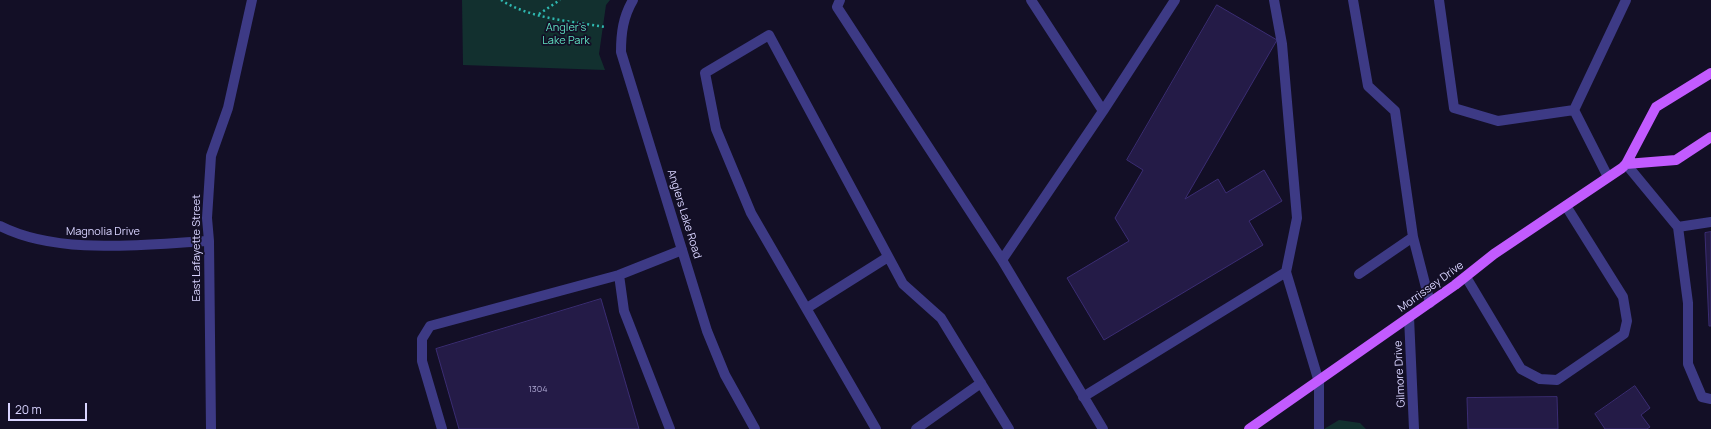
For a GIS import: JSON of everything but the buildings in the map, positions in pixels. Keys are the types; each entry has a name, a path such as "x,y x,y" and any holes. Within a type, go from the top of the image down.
{"main road":[{"name":"Morrissey Drive","path":"1250,429 1430,303 1466,277 1494,254 1626,164 1656,107 1711,73"},
{"path":"1626,164 1676,160 1711,137"}],"street":[{"name":"East Lafayette Street","path":"211,429 209,242 207,218 211,156 228,108 252,0"},
{"name":"Anglers Lake Road","path":"633,0 627,10 622,30 621,52 707,330 722,368 755,429"},
{"path":"840,0 837,7 1002,260 1103,429"},
{"path":"1031,0 1102,111"},
{"path":"1002,260 1175,0"},
{"path":"1274,0 1282,44 1297,218 1286,272 1319,382 1318,429"},
{"path":"1353,0 1368,86 1395,111 1413,238 1430,303"},
{"path":"1440,0 1454,108 1498,120 1574,110"},
{"path":"1574,110 1626,0"},
{"path":"876,429 751,213 716,128 705,73 769,35 903,284 941,318 1009,429"},
{"path":"1574,110 1608,177"},
{"path":"1626,164 1678,227 1688,303 1688,364 1702,397 1711,399"},
{"path":"1466,277 1521,369 1540,379 1557,380 1624,334 1627,321 1623,297 1566,206"},
{"path":"1678,227 1711,222"},
{"name":"Magnolia Drive","path":"0,226 15,234 55,244 93,246 209,242"},
{"path":"1359,274 1413,238"},
{"path":"442,429 422,361 422,339 430,326 619,275 682,250"},
{"path":"807,308 888,257"},
{"path":"1084,397 1286,272"},
{"path":"619,275 624,311 670,429"},
{"name":"Gilmore Drive","path":"1409,317 1414,429"},
{"path":"916,429 981,383"}],"path":[{"path":"502,0 510,5 538,14 622,30"},
{"path":"538,14 560,0"}],"green space":[{"name":"Angler’s Lake Park","path":"462,0 610,0 606,5 599,54 605,70 463,65"},
{"path":"1339,420 1360,423 1366,429 1324,429"}]}
